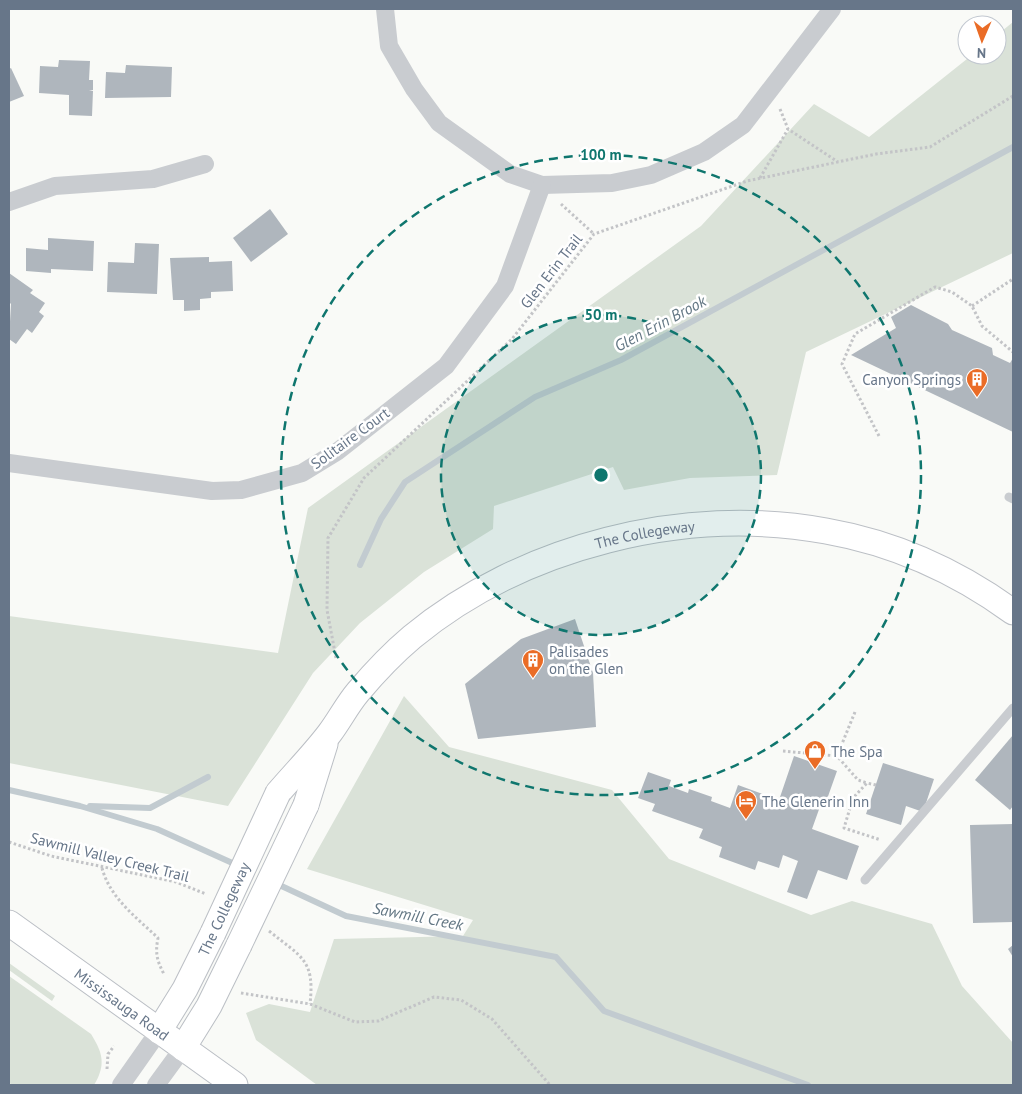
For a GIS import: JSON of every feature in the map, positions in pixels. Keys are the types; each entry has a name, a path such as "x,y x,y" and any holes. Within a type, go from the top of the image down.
{"street":[{"path":"385,9 388,46 414,88 439,122 510,174 542,185 612,183 642,177 651,175 704,152 743,125 832,9"},
{"path":"9,202 55,186 153,179 205,164"},
{"name":"Solitaire Court","path":"9,463 212,491 241,490 302,473 338,451 446,366 505,286 542,185"},
{"name":"The Collegeway","path":"121,1085 159,1031 185,989 278,793 328,735 358,692 385,663 410,639 443,613 482,588 540,561 638,533 693,526 756,524 826,531 881,544 921,559 956,576 1013,612"},
{"name":"The Collegeway","path":"156,1085 183,1048 209,1006 240,945 306,805 328,735"},
{"name":"Mississauga Road","path":"9,923 235,1085"}],"lane":[{"path":"866,880 1013,708"}],"path":[{"name":"Glen Erin Trail","path":"336,658 328,610 328,538 364,478 512,339 594,234 746,181 838,162 930,147 1013,96"},
{"path":"760,178 788,129 838,162"},
{"path":"542,185 594,234"},
{"path":"972,306 1013,279"},
{"path":"879,436 842,364 854,334 934,287 952,292 972,306 982,326 1013,352"},
{"path":"837,756 855,712"},
{"path":"782,751 837,756 858,780 876,785"},
{"path":"867,783 853,798 844,828 896,845"},
{"name":"Sawmill Valley Creek Trail","path":"9,842 51,856 176,882 213,897"},
{"path":"102,868 105,880 124,906 158,938 157,960 164,974"},
{"path":"264,927 304,960 311,974 310,1004"},
{"path":"241,993 310,1004 355,1022 378,1021 434,997 460,1000 492,1019 550,1085"},
{"path":"106,1073 108,1054 114,1046"}],"shaded area":[{"path":"1013,22 1013,253 806,352 777,475 690,478 624,490 613,467 494,506 493,529 424,572 360,623 313,673 228,806 9,763 9,616 278,653 308,508 701,226 814,104 869,137 959,65 1007,65 1007,27"},
{"path":"404,696 449,747 612,790 669,859 811,915 852,901 932,924 962,986 1013,1043 1013,1085 317,1085 256,1040 246,1013 269,1004 310,1012 334,939 463,936 473,920 307,869"},
{"path":"9,963 55,996 52,1001 9,970"},
{"path":"9,976 91,1034 102,1059 98,1078 94,1085 13,1085 9,1083"}],"building":[{"path":"59,60 90,61 89,80 93,80 93,90 89,91 93,91 92,116 69,115 69,95 39,93 40,66 58,67"},
{"path":"126,65 172,67 171,97 105,98 106,72 125,73"},
{"path":"11,68 24,96 9,102 9,69"},
{"path":"270,209 288,234 251,262 233,238"},
{"path":"48,238 94,241 93,271 51,269 51,273 26,271 26,248 48,250"},
{"path":"135,243 159,244 157,294 107,292 108,262 134,263"},
{"path":"209,257 209,262 232,261 233,291 211,292 211,298 200,299 200,310 184,311 184,300 173,300 170,258"},
{"path":"9,273 33,290 30,293 45,303 39,312 44,316 32,333 27,329 16,344 9,339 11,304 9,302"},
{"name":"Canyon Springs","path":"911,305 948,324 952,330 992,348 993,355 1010,363 1013,358 1013,432 851,355 896,328 891,317"},
{"name":"Palisades on the Glen","path":"575,619 593,673 596,727 478,739 465,684 521,639"},
{"path":"1013,735 1013,806 1010,810 975,780"},
{"name":"The Glenerin Inn","path":"794,756 837,771 826,802 822,801 812,829 859,846 847,880 818,870 807,899 787,892 798,861 783,855 779,868 758,861 755,870 719,857 722,847 699,838 703,829 652,811 655,804 638,798 648,772 671,780 669,786 688,793 689,789 712,797 711,801 730,808 738,785 779,800"},
{"path":"883,763 934,779 923,812 906,806 901,825 866,814"},
{"path":"1013,824 1013,922 973,923 970,825"},
{"path":"1013,945 1013,957 1008,949"}],"waterway":[{"name":"Glen Erin Brook","path":"360,565 381,519 405,482 535,397 621,360 1013,147"},
{"name":"Glen Erin Brook","path":"90,806 150,808 208,777"},
{"name":"Sawmill Creek","path":"9,790 80,806 157,829 239,866"},
{"name":"Sawmill Creek","path":"275,883 346,916 556,957 604,1011 808,1085"}],"place":[{"name":"Canyon Springs","path":"977,398"},
{"name":"Palisades on the Glen","path":"533,679"},
{"name":"The Spa","path":"815,770"},
{"name":"The Glenerin Inn","path":"746,820"}]}
